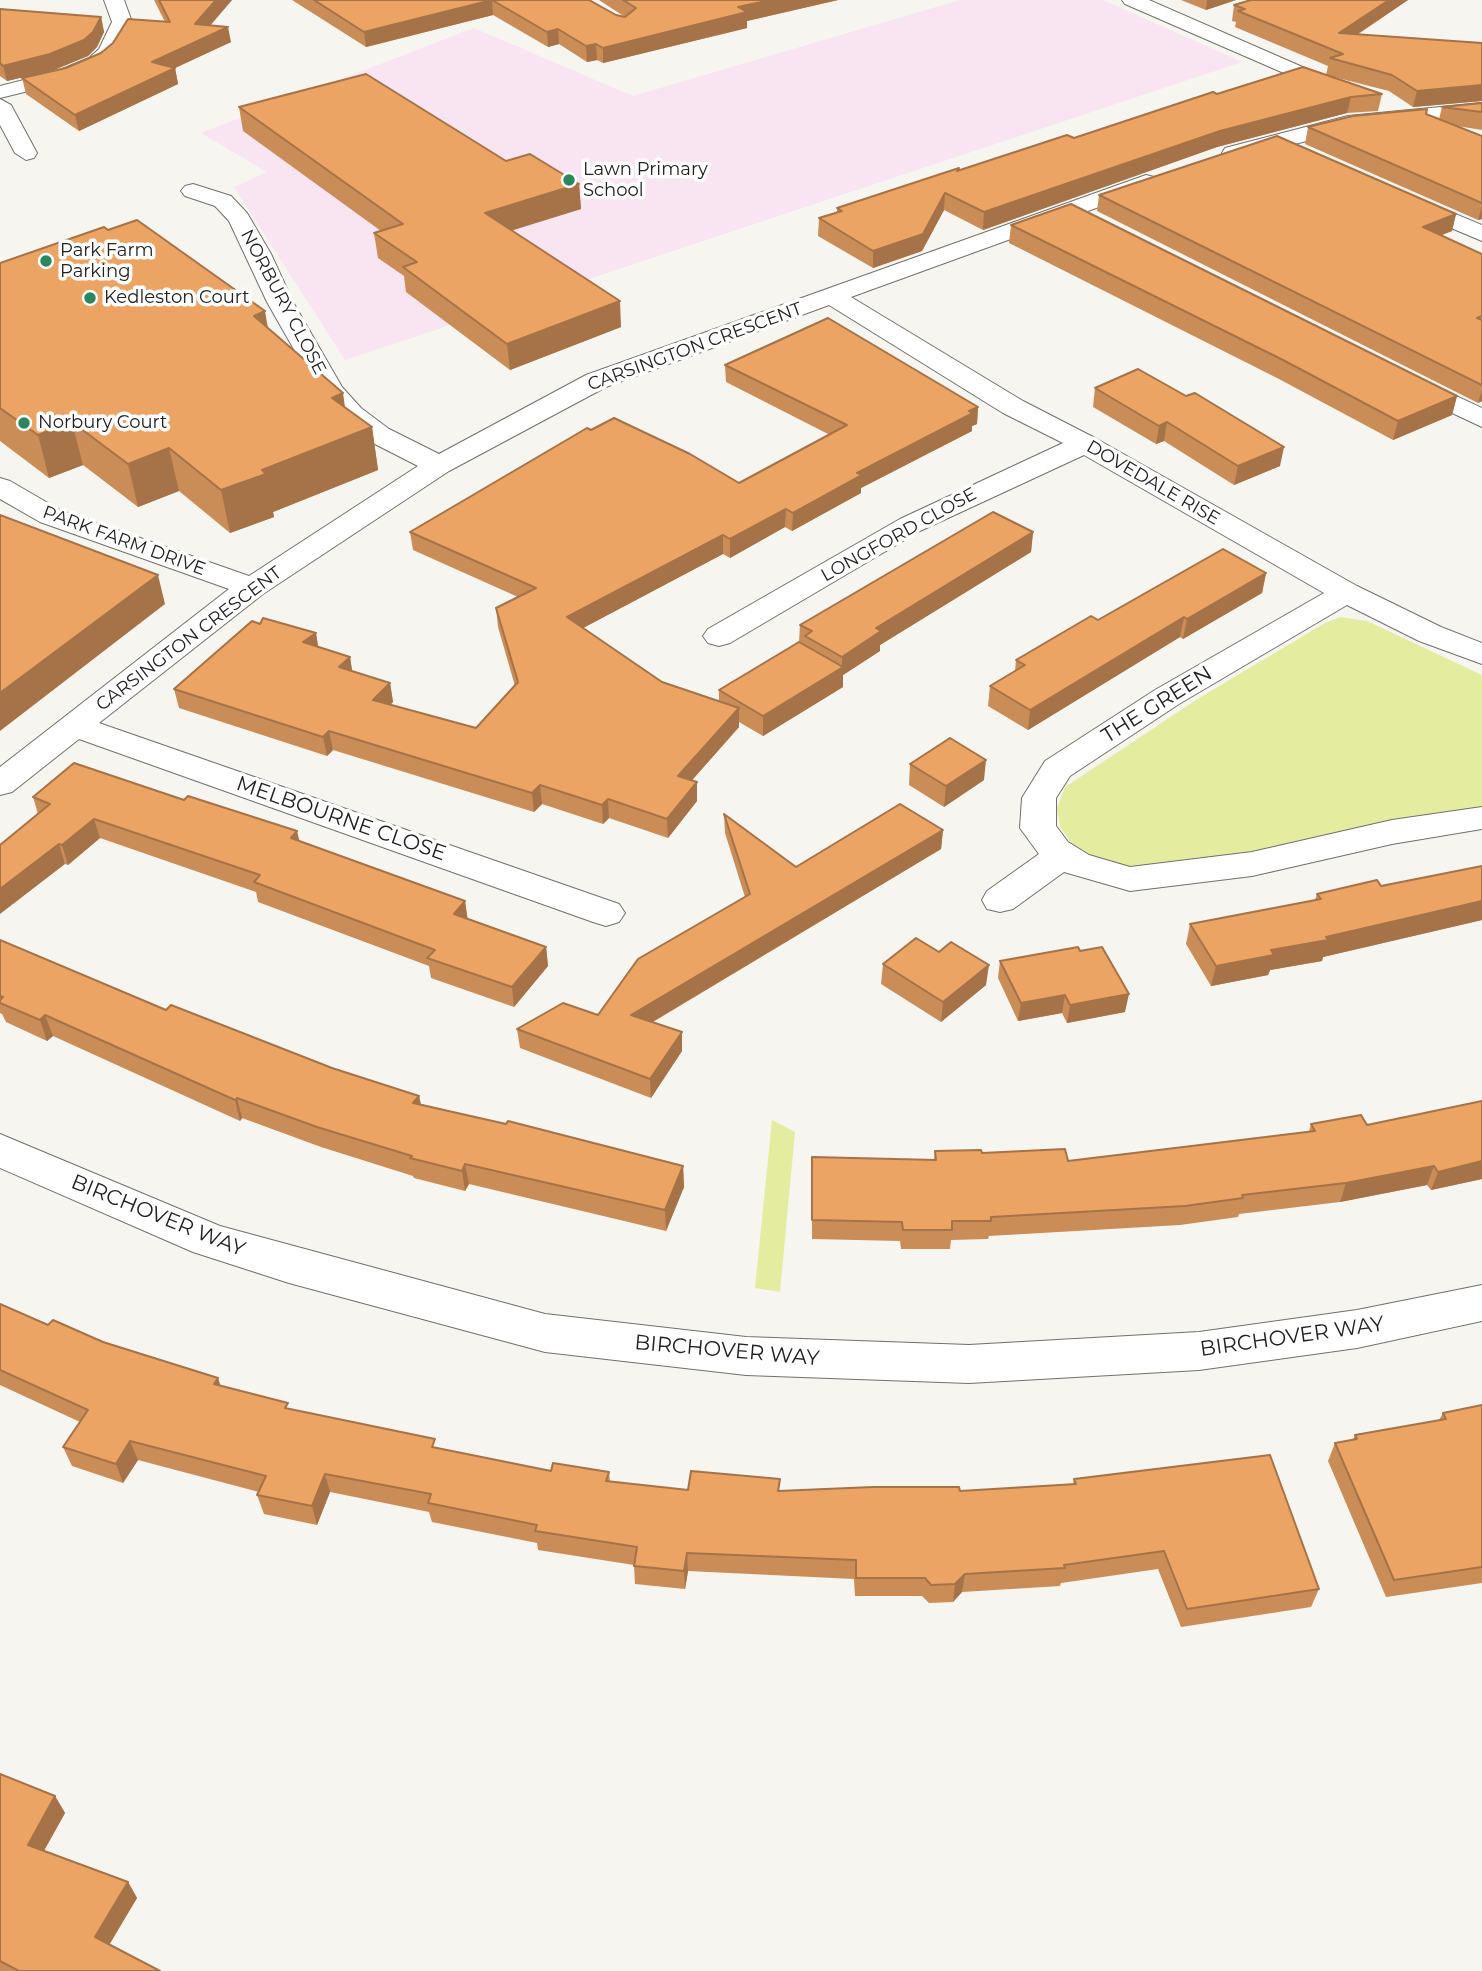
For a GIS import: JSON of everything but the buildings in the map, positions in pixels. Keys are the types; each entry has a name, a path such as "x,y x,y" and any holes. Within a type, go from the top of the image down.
{"street":[{"path":"0,92 62,77 102,57 119,34 122,22 114,0"},
{"path":"1132,0 1323,83 1373,96 1404,115"},
{"path":"1187,24 1219,17"},
{"path":"0,105 26,153"},
{"path":"1203,163 1348,122 1482,110"},
{"path":"1274,141 1312,158"},
{"name":"CARSINGTON CRESCENT","path":"0,784 253,587 439,465 596,381 680,348 1169,174"},
{"name":"NORBURY CLOSE","path":"193,191 223,201 239,218 259,254 280,302 331,391 351,414 379,435 439,465"},
{"path":"1386,192 1482,234"},
{"path":"1070,210 1095,223"},
{"name":"DOVEDALE RISE","path":"831,296 1013,407 1085,444 1346,593 1430,634 1482,654"},
{"path":"1382,368 1482,419"},
{"name":"LONGFORD CLOSE","path":"719,636 910,526 993,484 1085,444"},
{"name":"PARK FARM DRIVE","path":"0,487 50,516 253,587"},
{"name":"THE GREEN","path":"1346,593 1167,696 1057,769 1039,798 1038,828 1055,850 1063,855 1104,873 1130,879 1160,878 1252,864 1392,832 1482,818"},
{"name":"MELBOURNE CLOSE","path":"75,726 606,913"},
{"path":"1000,900 1063,855"},
{"name":"BIRCHOVER WAY","path":"0,1150 208,1240 289,1265 544,1333 746,1356 969,1364 1199,1352 1357,1329 1482,1303"}],"shaded area":[{"name":"Lawn Primary School","path":"960,0 1103,0 1242,62 345,360 234,187 267,172 201,133 474,28 633,96"}],"green space":[{"path":"1340,617 1367,621 1482,675 1482,809 1175,866 1134,869 1100,862 1075,848 1060,827 1057,808 1065,787 1199,698 1325,623"},
{"path":"772,1120 795,1132 780,1292 755,1288"}],"place":[{"name":"Lawn Primary School","path":"569,180"},
{"name":"Park Farm Parking","path":"46,261"},
{"name":"Kedleston Court","path":"90,298"},
{"name":"Norbury Court","path":"24,423"}]}
